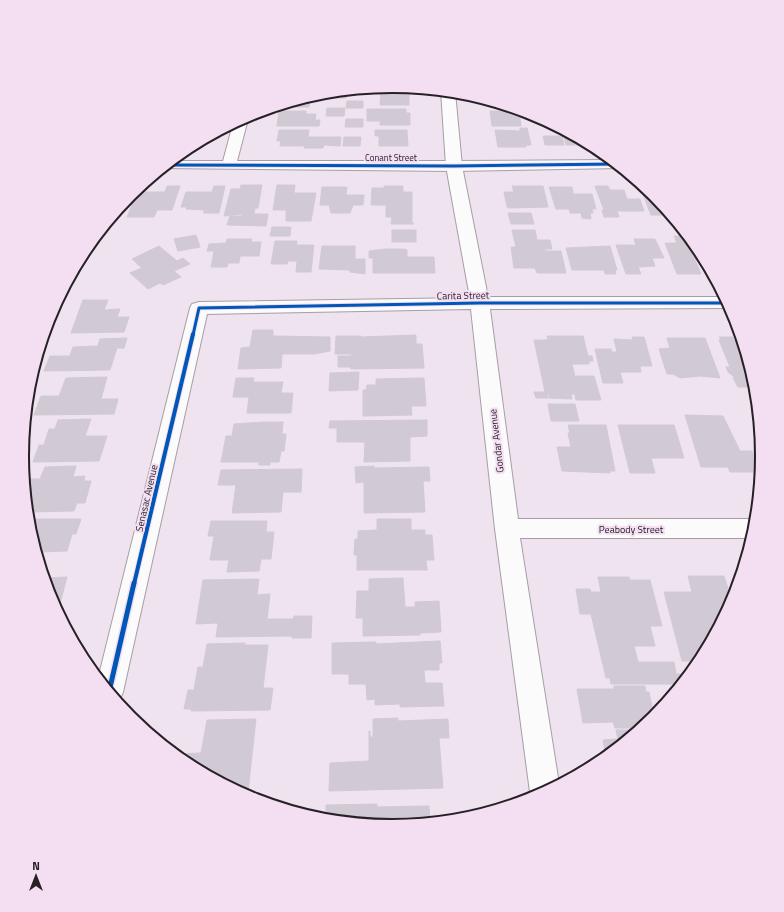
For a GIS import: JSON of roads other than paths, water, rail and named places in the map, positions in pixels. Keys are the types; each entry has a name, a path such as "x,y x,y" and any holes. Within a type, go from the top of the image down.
{"street":[{"name":"Gondar Avenue","path":"448,98 454,166 480,303 507,529 544,786"},
{"path":"229,165 239,127"},
{"name":"Conant Street","path":"175,165 454,166 608,164"},
{"name":"Carita Street","path":"199,308 480,303 722,304"},
{"name":"Senasac Avenue","path":"111,685 199,308"},
{"name":"Peabody Street","path":"507,529 748,528"}]}
